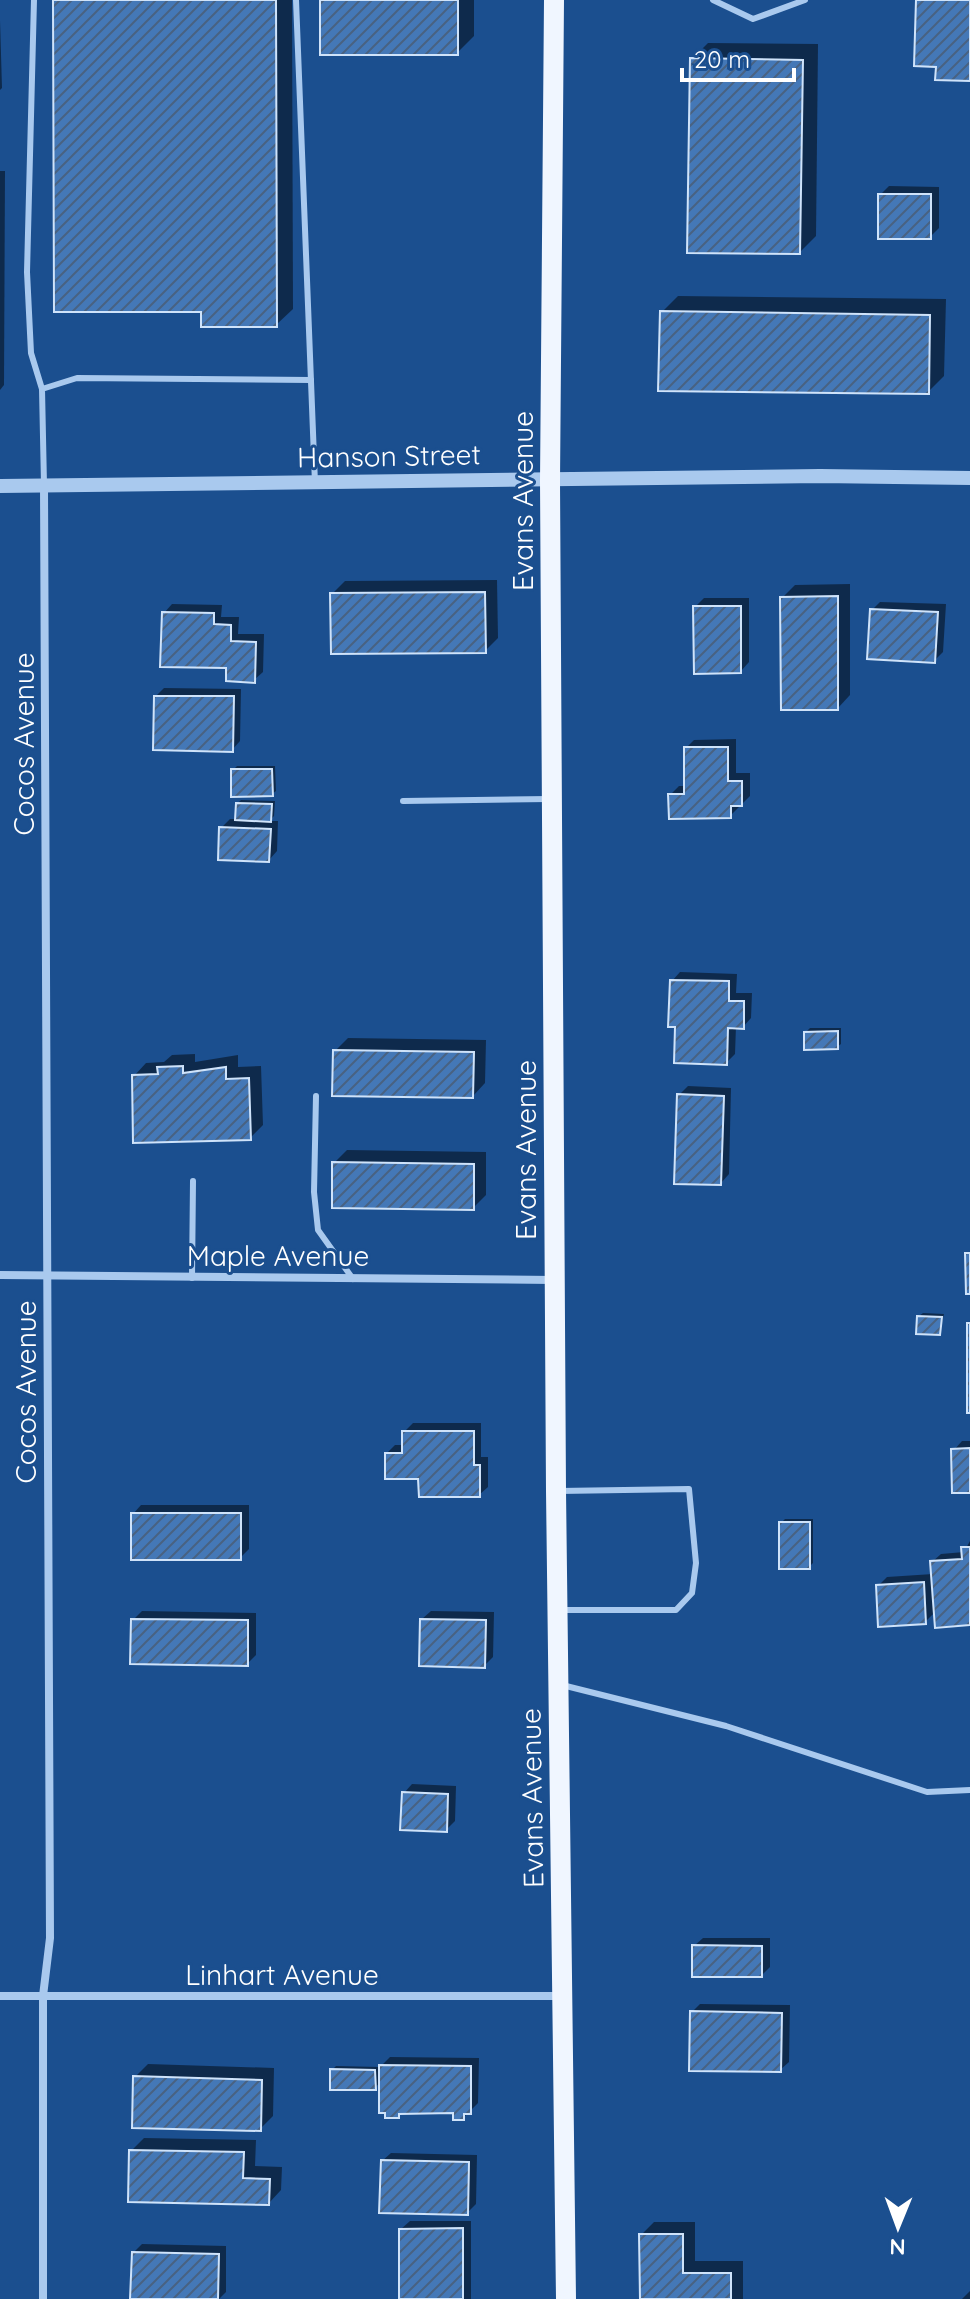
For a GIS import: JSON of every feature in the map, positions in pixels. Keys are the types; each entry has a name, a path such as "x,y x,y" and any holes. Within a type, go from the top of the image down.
{"main road":[{"name":"Evans Avenue","path":"554,0 550,481 557,1610 566,2299"}],"street":[{"name":"Hanson Street","path":"0,486 820,476 970,478"},
{"name":"Cocos Avenue","path":"43,2299 43,1996 50,1938 44,485"},
{"name":"Maple Avenue","path":"0,1275 555,1280"},
{"name":"Linhart Avenue","path":"0,1996 564,1996"}],"lane":[{"path":"34,0 27,272 31,353 42,389 44,485"},
{"path":"296,0 315,483"},
{"path":"713,0 753,19 805,0"},
{"path":"42,389 77,378 311,380"},
{"path":"403,801 552,799"},
{"path":"316,1096 314,1192 318,1230 353,1279"},
{"path":"192,1278 193,1181"},
{"path":"556,1491 689,1489 696,1563 692,1593 676,1610 557,1610"},
{"path":"559,1685 726,1726 927,1792 970,1790"}],"building":[{"path":"53,0 276,0 277,327 201,327 201,312 54,312"},
{"path":"320,0 458,0 458,55 320,55"},
{"path":"916,0 970,0 970,81 935,80 936,67 914,66"},
{"path":"690,58 803,60 800,254 687,253"},
{"path":"878,194 931,194 931,239 878,239"},
{"path":"660,311 930,315 929,394 658,391"},
{"path":"485,592 486,653 331,654 330,593"},
{"path":"838,596 838,710 781,710 780,597"},
{"path":"693,606 741,606 741,673 694,674"},
{"path":"870,609 938,612 935,663 867,659"},
{"path":"162,612 214,613 214,624 231,625 231,641 256,642 255,683 226,681 226,668 160,667"},
{"path":"154,696 234,696 233,752 153,750"},
{"path":"684,747 728,747 728,781 742,781 742,806 731,806 731,818 669,819 668,794 684,794"},
{"path":"231,769 272,769 273,796 231,797"},
{"path":"236,803 272,804 271,822 235,820"},
{"path":"219,827 271,829 269,862 218,860"},
{"path":"670,980 729,981 729,1001 744,1001 744,1029 728,1028 727,1065 674,1063 675,1027 668,1027"},
{"path":"838,1031 838,1049 804,1050 804,1032"},
{"path":"333,1050 474,1052 473,1098 332,1096"},
{"path":"183,1066 183,1073 226,1067 226,1079 249,1078 251,1140 133,1143 132,1075 158,1074 157,1067"},
{"path":"677,1094 724,1096 721,1185 674,1184"},
{"path":"332,1162 474,1164 474,1210 332,1208"},
{"path":"965,1253 970,1253 970,1294 966,1294"},
{"path":"917,1316 942,1317 940,1335 916,1334"},
{"path":"967,1323 970,1323 970,1413 967,1413"},
{"path":"402,1431 474,1431 474,1465 480,1465 480,1497 419,1497 418,1479 385,1479 385,1453 402,1453"},
{"path":"970,1448 970,1493 952,1493 951,1449"},
{"path":"131,1513 241,1513 241,1560 131,1560"},
{"path":"779,1522 810,1522 810,1569 779,1569"},
{"path":"961,1547 970,1547 970,1625 935,1628 930,1561 962,1559"},
{"path":"924,1582 926,1624 878,1627 876,1585"},
{"path":"131,1619 248,1620 248,1666 130,1664"},
{"path":"420,1619 486,1620 485,1668 419,1666"},
{"path":"402,1792 448,1794 447,1832 400,1830"},
{"path":"692,1945 762,1946 762,1977 692,1977"},
{"path":"690,2011 782,2013 781,2072 689,2071"},
{"path":"379,2065 471,2066 471,2114 464,2114 464,2120 453,2120 453,2113 399,2114 399,2118 385,2118 385,2113 379,2113"},
{"path":"330,2069 375,2070 376,2090 330,2090"},
{"path":"133,2076 262,2080 261,2131 132,2128"},
{"path":"129,2150 244,2152 243,2178 270,2179 269,2205 128,2202"},
{"path":"381,2160 469,2162 468,2215 379,2213"},
{"path":"463,2228 463,2299 399,2299 399,2229"},
{"path":"639,2234 683,2234 683,2273 731,2273 731,2299 640,2299"},
{"path":"132,2252 219,2254 218,2299 130,2299"}]}
